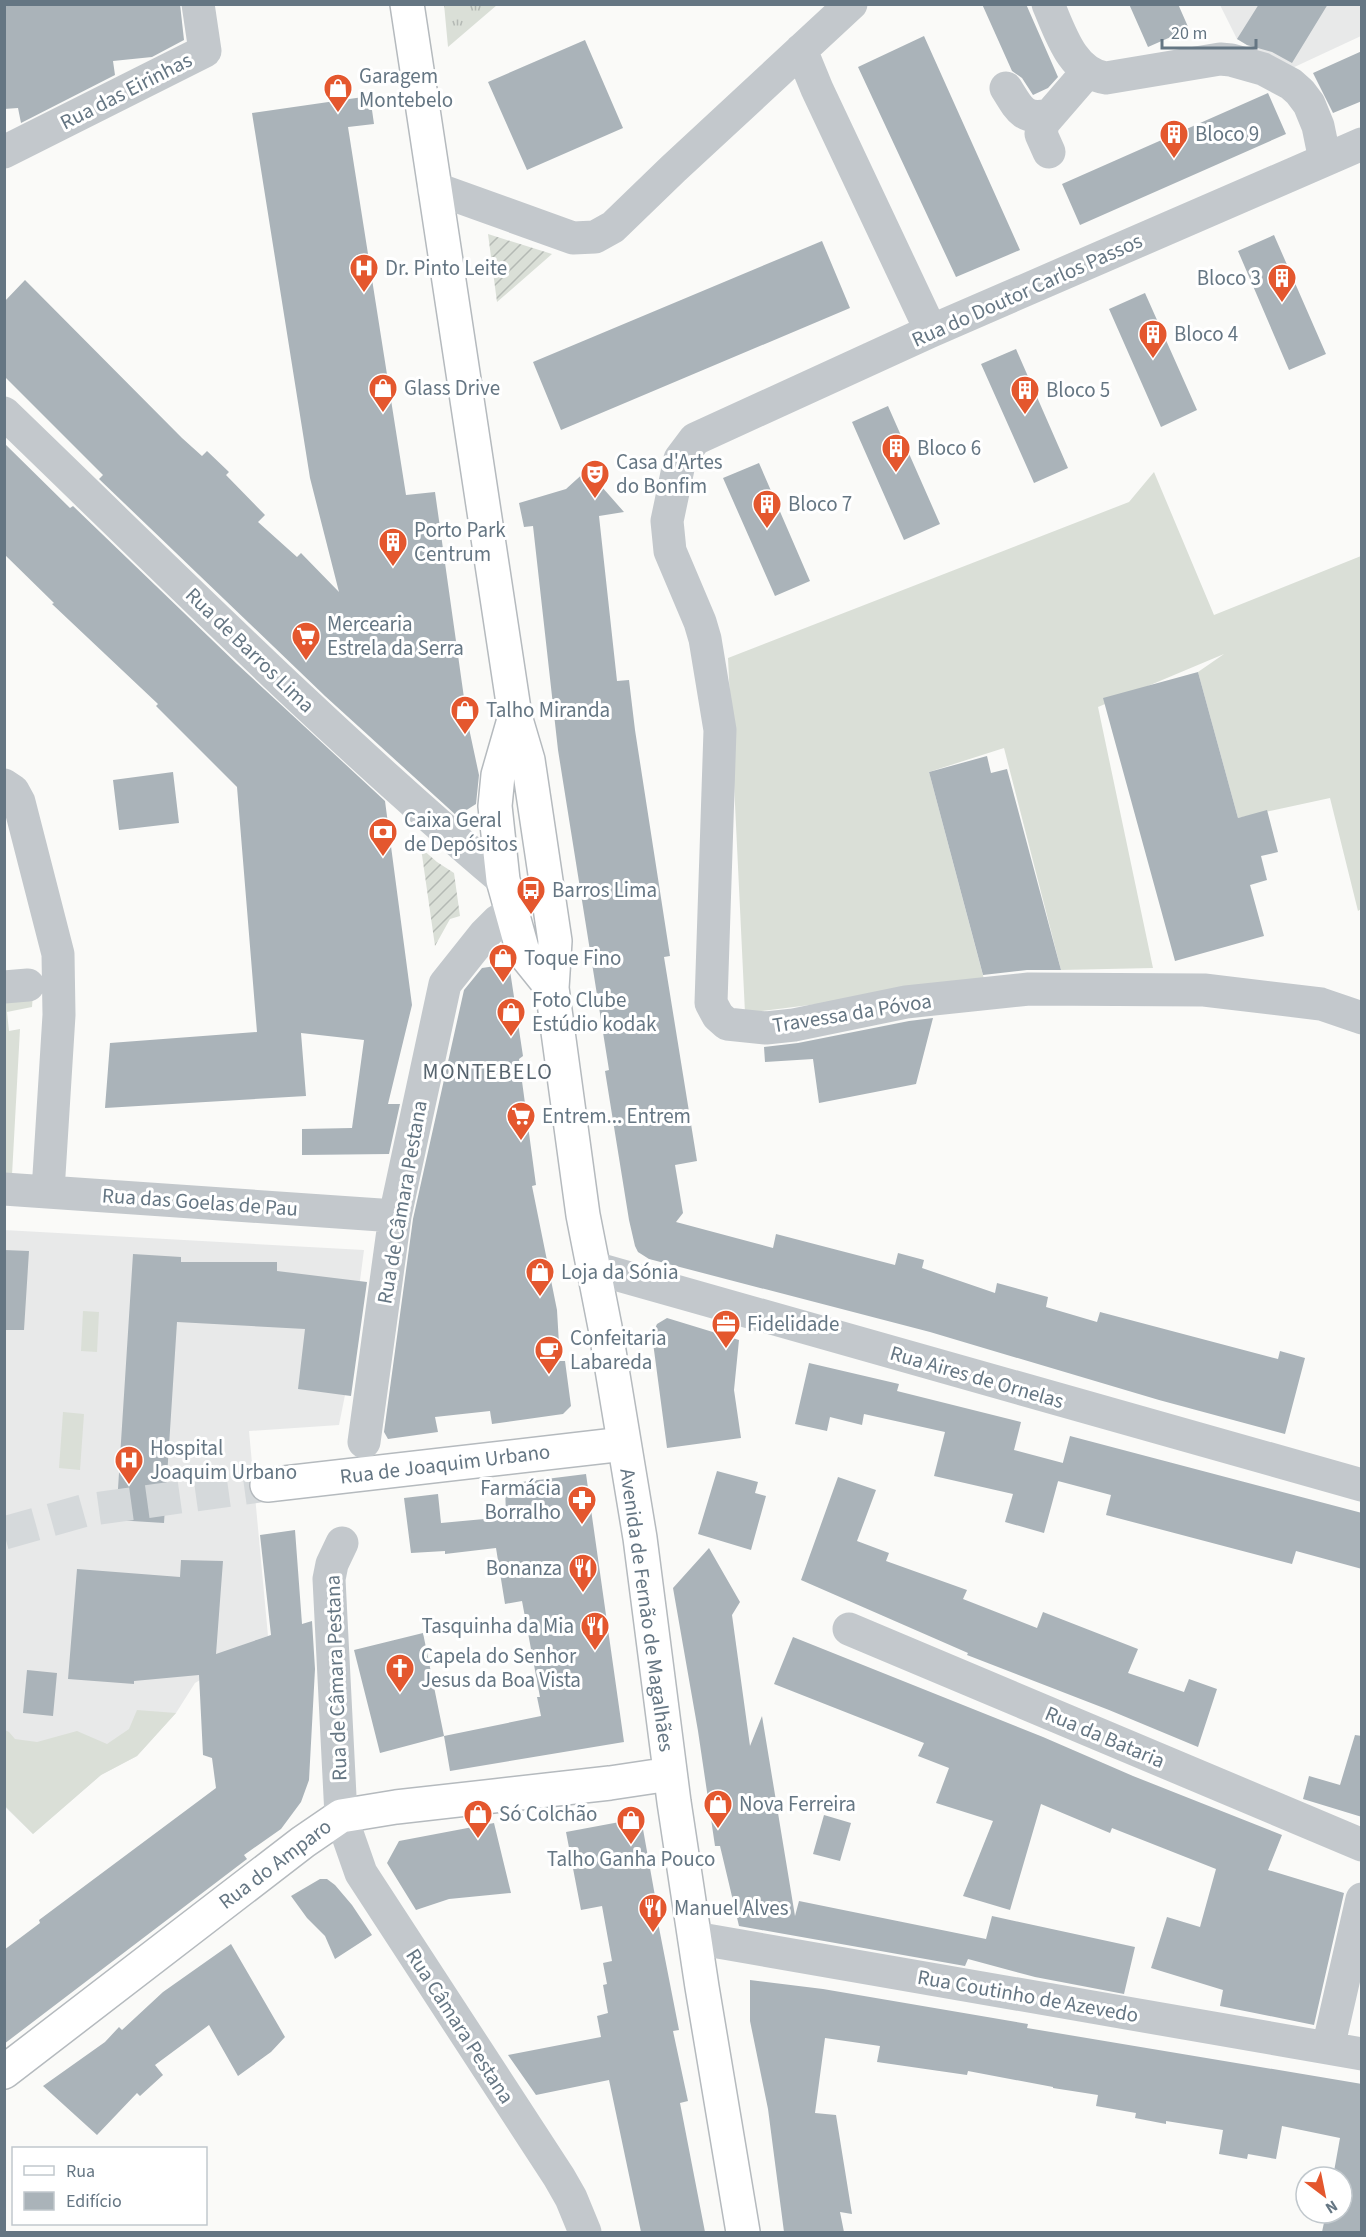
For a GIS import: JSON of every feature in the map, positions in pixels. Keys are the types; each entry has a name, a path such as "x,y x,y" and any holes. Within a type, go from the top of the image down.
{"main road":[{"name":"Avenida de Fernão de Magalhães","path":"406,4 464,370 515,716 528,760 555,941 552,988 583,1215 639,1538 670,1774 743,2232"},
{"name":"Avenida de Fernão de Magalhães","path":"515,716 498,775 495,806 503,880 523,952 552,988"},
{"name":"Rua de Joaquim Urbano","path":"267,1485 624,1444"},
{"name":"Rua do Amparo","path":"4,2072 303,1842 341,1816 396,1807 670,1774"}],"street":[{"name":"Rua das Eirinhas","path":"4,152 205,51 198,4"},
{"path":"434,188 573,237 595,237 614,227 851,4"},
{"path":"1048,4 1074,58 1096,76 1106,78 1220,59 1263,69 1291,84 1309,104 1318,126 1325,160"},
{"path":"801,50 817,89 931,331"},
{"path":"1049,152 1041,134 1043,123 1089,71"},
{"path":"1006,88 1025,114 1035,118 1048,115"},
{"name":"Rua do Doutor Carlos Passos","path":"695,440 931,331 1362,144"},
{"name":"Rua de Barros Lima","path":"4,413 319,716 435,823 503,880"},
{"name":"Travessa da Póvoa","path":"695,440 680,459 667,521 670,551 700,622 720,730 711,1003 718,1016 727,1024 766,1028 794,1025 906,1002 1029,989 1204,990 1322,1004 1362,1018"},
{"path":"4,785 13,791 18,802 58,954 60,1015 48,1191"},
{"name":"Rua de Câmara Pestana","path":"366,1427 395,1216 445,984 484,935 498,921 511,913"},
{"name":"Rua das Goelas de Pau","path":"4,1190 48,1191 395,1216"},
{"name":"Rua Aires de Ornelas","path":"594,1268 1362,1485"},
{"name":"Rua de Câmara Pestana","path":"341,1816 329,1579 332,1564 342,1543"},
{"name":"Rua da Bataria","path":"849,1629 1362,1845"},
{"name":"Rua Câmara Pestana","path":"341,1816 361,1873 559,2177 571,2198 585,2232"},
{"path":"1328,2048 1362,1899"},
{"name":"Rua Coutinho de Azevedo","path":"695,1938 1362,2054"}],"shaded area":[{"path":"1220,5 1361,5 1361,36 1288,70 1237,39"},
{"name":"Hospital Joaquim Urbano","path":"4,1230 364,1250 339,1425 249,1431 268,1636 256,1640 254,1649 195,1683 176,1713 137,1756 101,1775 33,1834 4,1806"}],"green space":[{"path":"444,4 497,4 497,5 448,47"},
{"path":"488,234 552,254 497,302"},
{"path":"1154,472 1214,615 1361,556 1361,909 1358,911 1330,798 1238,818 1198,672 1224,654 1098,707 1153,968 1061,970 1004,748 929,772 985,983 745,1013 728,658 1129,502"},
{"path":"421,848 454,873 460,916 450,919 435,946"},
{"path":"33,994 32,1007 7,1012 9,1031 20,1029 12,1175 4,1175 4,997"},
{"path":"83,1311 99,1312 97,1352 81,1351"},
{"path":"63,1412 84,1414 80,1470 59,1468"},
{"path":"137,1710 176,1713 137,1756 101,1775 33,1834 5,1806 5,1730 15,1739 37,1742 77,1731 107,1744 129,1729"}],"building":[{"path":"4,4 180,4 184,40 152,57 113,61 115,75 21,123 18,108 4,109"},
{"path":"982,4 1026,4 1058,77 1048,88 1033,95 1022,78 1012,71"},
{"path":"1129,4 1178,4 1189,29 1148,47"},
{"path":"1259,4 1328,4 1292,63 1272,52 1247,45 1237,39"},
{"path":"924,36 1020,250 956,277 858,67"},
{"path":"585,40 623,128 527,170 488,82"},
{"path":"1362,51 1362,101 1333,113 1313,73"},
{"name":"Bloco 9","path":"1268,93 1286,134 1080,225 1062,184"},
{"path":"370,96 374,124 348,127 406,495 435,492 467,719 479,775 476,804 457,816 325,696 99,479 103,475 4,376 4,302 25,280 182,438 202,456 207,451 229,472 226,475 265,515 258,522 297,557 301,553 339,592 310,478 252,113"},
{"name":"Bloco 3","path":"1274,235 1326,354 1289,370 1238,251"},
{"path":"822,241 850,308 561,430 533,362"},
{"name":"Bloco 4","path":"1145,293 1197,410 1161,427 1109,309"},
{"name":"Bloco 5","path":"1016,349 1068,468 1034,483 981,364"},
{"name":"Bloco 6","path":"888,406 940,524 904,540 852,422"},
{"path":"4,443 70,508 73,506 237,664 385,801 412,1005 388,1104 400,1104 389,1154 302,1155 302,1129 352,1128 364,1040 301,1033 306,1096 105,1108 110,1043 257,1032 237,787 156,706 158,704 52,604 54,603 4,554"},
{"name":"Bloco 7","path":"759,463 810,581 775,596 723,478"},
{"path":"587,470 624,512 599,516 617,681 629,680 670,956 664,957 697,1161 675,1165 683,1213 676,1222 773,1248 776,1234 895,1265 898,1253 924,1260 922,1268 995,1293 997,1283 1048,1297 1046,1307 1097,1322 1100,1312 1278,1359 1280,1351 1305,1358 1285,1434 1159,1400 930,1332 649,1259 638,1252 629,1220 605,1071 609,1070 558,750 533,526 524,527 519,503 566,489"},
{"path":"1198,672 1238,818 1267,810 1278,852 1261,856 1267,880 1250,885 1264,936 1175,961 1103,698"},
{"path":"987,756 991,773 1007,769 1061,970 1027,970 983,975 929,772"},
{"path":"173,772 179,823 119,830 113,780"},
{"path":"509,964 523,1056 519,1059 536,1185 532,1186 557,1310 560,1361 565,1361 571,1406 563,1414 492,1424 490,1411 435,1417 438,1432 388,1439 384,1432 413,1219 464,990 482,968"},
{"path":"933,1018 916,1084 819,1103 813,1059 765,1062 764,1047 798,1043"},
{"path":"4,1250 29,1251 24,1330 4,1330"},
{"path":"133,1254 181,1257 181,1262 277,1262 277,1271 367,1282 351,1396 298,1389 305,1329 177,1322 164,1523 116,1520"},
{"path":"667,1318 739,1340 734,1390 741,1438 667,1448 652,1335 657,1324"},
{"path":"809,1363 899,1384 897,1391 1021,1422 1014,1450 1063,1463 1044,1533 1005,1522 1013,1494 934,1476 945,1432 864,1414 862,1425 830,1417 827,1431 795,1424"},
{"path":"1070,1436 1362,1513 1362,1569 1296,1551 1292,1564 1106,1515 1111,1495 1058,1481"},
{"path":"717,1471 758,1482 755,1493 766,1496 751,1550 698,1534"},
{"path":"586,1474 624,1742 450,1771 444,1736 541,1716 537,1697 540,1697 522,1601 505,1604 496,1548 445,1554 445,1551 411,1553 404,1498 438,1494 441,1523 506,1517 505,1484"},
{"path":"838,1477 876,1490 857,1541 889,1553 886,1561 967,1590 963,1599 1037,1628 1043,1612 1138,1649 1128,1673 1184,1692 1189,1679 1217,1689 1198,1747 967,1655 968,1653 801,1580"},
{"path":"295,1530 302,1624 312,1621 315,1669 309,1780 301,1802 281,1829 244,1855 247,1859 4,2044 4,1950 40,1923 39,1920 216,1788 212,1758 203,1755 199,1675 134,1681 134,1684 68,1679 77,1569 180,1577 181,1560 223,1561 216,1654 271,1635 260,1535"},
{"path":"709,1548 740,1602 732,1615 750,1746 762,1716 795,1916 799,1901 986,1939 992,1916 1135,1947 1124,1994 1035,1977 968,1959 965,1966 739,1926 720,1846 715,1846 673,1588"},
{"name":"Capela do Senhor Jesus da Boa Vista","path":"423,1633 444,1736 380,1753 354,1650"},
{"path":"793,1637 1282,1835 1268,1870 1344,1893 1314,2025 1220,2006 1223,1990 1151,1968 1167,1917 1200,1927 1216,1869 1112,1828 1110,1833 1041,1804 1010,1910 963,1896 993,1821 936,1803 949,1768 918,1756 924,1743 774,1684"},
{"path":"27,1670 57,1673 53,1716 23,1713"},
{"path":"1355,1735 1362,1736 1362,1817 1303,1799 1309,1776 1340,1785"},
{"path":"824,1815 851,1823 840,1861 813,1854"},
{"path":"641,1818 655,1896 653,1897 679,2030 673,2031 688,2101 680,2103 705,2232 641,2232 609,2080 536,2095 508,2055 601,2037 597,2016 608,2013 603,1985 607,1984 603,1963 612,1961 602,1906 581,1910 566,1832"},
{"path":"494,1823 511,1893 449,1899 416,1910 387,1863 399,1841"},
{"path":"320,1879 327,1879 335,1885 372,1935 335,1959 325,1936 307,1918 291,1896"},
{"path":"231,1944 285,2037 271,2052 238,2076 209,2025 155,2065 163,2075 140,2096 137,2093 97,2135 43,2086 105,2042 119,2027 122,2030 163,1992"},
{"path":"750,1980 823,1989 1028,2024 1027,2028 1362,2084 1362,2232 1322,2232 1323,2225 1354,2225 1354,2165 1335,2165 1340,2138 1282,2126 1276,2159 1248,2154 1247,2159 1219,2154 1223,2130 1135,2118 1136,2113 1096,2106 1098,2095 968,2071 967,2075 877,2062 880,2046 825,2038 815,2113 836,2115 852,2214 840,2212 844,2232 784,2232 768,2109 750,2021"}],"tunnel":[{"path":"4,1533 86,1510 267,1485"}],"place":[{"name":"Garagem Montebelo","path":"338,114"},
{"name":"Bloco 9","path":"1174,160"},
{"name":"Dr. Pinto Leite","path":"364,294"},
{"name":"Bloco 3","path":"1282,304"},
{"name":"Bloco 4","path":"1153,360"},
{"name":"Glass Drive","path":"383,414"},
{"name":"Bloco 5","path":"1025,416"},
{"name":"Bloco 6","path":"896,474"},
{"name":"Casa d'Artes do Bonfim","path":"595,500"},
{"name":"Bloco 7","path":"767,530"},
{"name":"Porto Park Centrum","path":"393,568"},
{"name":"Mercearia Estrela da Serra","path":"306,662"},
{"name":"Talho Miranda","path":"465,736"},
{"name":"Caixa Geral de Depósitos","path":"383,858"},
{"name":"Barros Lima","path":"531,916"},
{"name":"Toque Fino","path":"503,984"},
{"name":"Foto Clube Estúdio kodak","path":"511,1038"},
{"name":"Entrem... Entrem","path":"521,1142"},
{"name":"Loja da Sónia","path":"540,1298"},
{"name":"Fidelidade","path":"726,1350"},
{"name":"Confeitaria Labareda","path":"549,1376"},
{"name":"Hospital Joaquim Urbano","path":"129,1486"},
{"name":"Farmácia Borralho","path":"582,1526"},
{"name":"Bonanza","path":"583,1594"},
{"name":"Tasquinha da Mia","path":"595,1652"},
{"name":"Capela do Senhor Jesus da Boa Vista","path":"400,1694"},
{"name":"Nova Ferreira","path":"718,1830"},
{"name":"Só Colchão","path":"478,1840"},
{"name":"Talho Ganha Pouco","path":"631,1846"},
{"name":"Manuel Alves","path":"653,1934"}],"district":[{"name":"MONTEBELO","path":"488,1072"}]}
